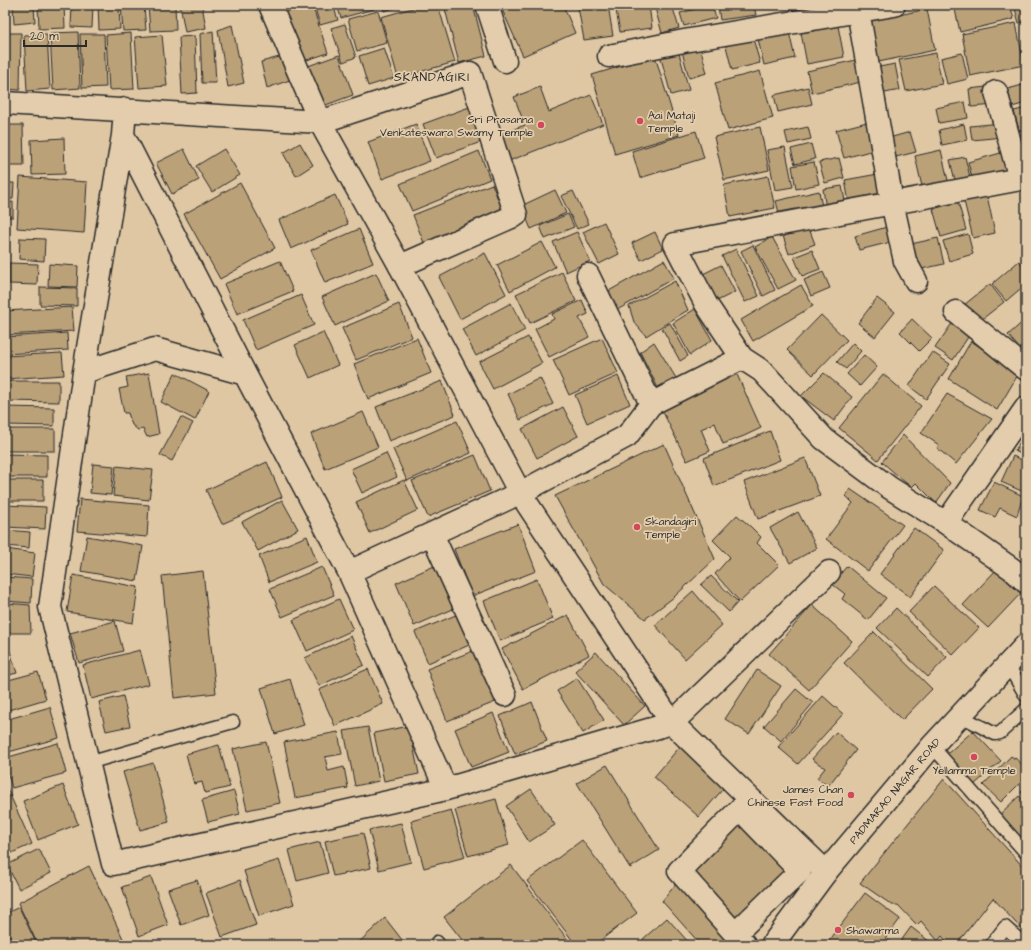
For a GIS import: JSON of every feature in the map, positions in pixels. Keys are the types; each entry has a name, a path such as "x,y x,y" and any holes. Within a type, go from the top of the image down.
{"street":[{"path":"270,5 320,122 400,266 520,493 672,723 826,872"},
{"path":"487,5 505,61"},
{"path":"609,56 857,8 894,5"},
{"path":"857,8 892,202 905,261 916,281"},
{"path":"5,103 320,122 470,73 516,215 400,266"},
{"path":"996,92 1023,179 892,202 674,244 706,304 742,358 762,372 824,439 890,488 946,523 1012,569 1026,582"},
{"path":"124,109 123,135 84,372 50,607 113,864 446,789 672,723 829,572"},
{"path":"123,135 245,374 349,572 446,789"},
{"path":"588,275 651,404"},
{"path":"956,312 1026,369"},
{"path":"84,372 155,349 245,374"},
{"path":"349,572 520,493 627,436 651,404 742,358"},
{"path":"946,523 1026,408"},
{"path":"432,534 505,695"},
{"name":"PADMARAO NAGAR ROAD","path":"772,945 826,872 932,746 1026,645"},
{"path":"740,809 800,871 740,940 679,871 740,809"}],"lane":[{"path":"1008,665 1026,696"},
{"path":"961,716 995,734 1000,733 1026,709"},
{"path":"88,762 233,722"},
{"path":"932,746 1026,853"},
{"path":"991,945 1005,927 1025,945"}],"building":[{"path":"5,5 8,5 8,29 5,29"},
{"path":"13,5 34,5 35,22 14,24"},
{"path":"38,5 64,5 65,28 39,29"},
{"path":"72,5 93,5 92,28 71,27"},
{"path":"98,5 119,5 120,29 99,30"},
{"path":"121,5 144,5 146,30 123,31"},
{"path":"148,5 175,5 176,30 150,31"},
{"path":"180,5 202,5 206,28 185,32"},
{"path":"306,5 312,5 328,53 298,63 281,14"},
{"path":"314,5 333,5 338,20 320,25"},
{"path":"337,5 373,5 374,9 341,18"},
{"path":"382,5 404,5 384,11"},
{"path":"423,5 438,5 455,62 398,78 381,17"},
{"path":"444,5 473,5 486,56 459,63"},
{"path":"500,5 563,5 575,33 523,56"},
{"path":"608,5 613,36 584,40 578,7"},
{"path":"615,5 649,5 652,28 620,32"},
{"path":"672,5 679,28 662,33 655,8"},
{"path":"712,5 716,18 684,26 680,13"},
{"path":"718,5 754,5 756,15 720,20"},
{"path":"954,5 1010,5 1014,19 960,32"},
{"path":"1014,5 1026,5 1026,21 1019,23"},
{"path":"927,9 935,50 874,63 866,22"},
{"path":"378,11 387,43 357,51 348,19"},
{"path":"1016,23 1024,65 970,76 962,34"},
{"path":"345,24 356,57 343,62 331,28"},
{"path":"232,25 244,83 228,87 218,30"},
{"path":"838,26 844,57 807,64 801,33"},
{"path":"213,31 216,83 202,83 200,34"},
{"path":"78,32 80,88 53,90 50,33"},
{"path":"789,32 795,58 764,65 758,39"},
{"path":"5,33 21,33 20,90 5,89"},
{"path":"131,33 134,89 109,90 106,35"},
{"path":"47,34 50,89 27,91 24,35"},
{"path":"80,34 104,34 106,87 82,88"},
{"path":"162,35 167,86 139,88 135,37"},
{"path":"752,35 760,63 732,70 725,42"},
{"path":"195,36 197,93 182,94 179,37"},
{"path":"698,39 707,73 689,78 680,44"},
{"path":"677,46 689,90 671,95 659,51"},
{"path":"384,48 394,78 368,86 359,56"},
{"path":"936,53 942,84 906,91 899,60"},
{"path":"962,53 968,79 947,84 941,58"},
{"path":"339,55 353,95 323,106 308,66"},
{"path":"283,56 290,80 267,88 261,62"},
{"path":"655,56 679,135 615,154 592,75"},
{"path":"856,60 861,82 812,93 807,71"},
{"path":"895,64 900,90 880,94 874,68"},
{"path":"760,71 773,118 728,130 715,83"},
{"path":"1026,84 1026,103 1012,107 1008,89"},
{"path":"994,86 996,105 971,107 969,89"},
{"path":"540,87 549,112 591,95 603,124 509,161 498,135 525,125 514,97"},
{"path":"808,87 812,104 778,112 774,95"},
{"path":"965,102 968,118 939,123 936,108"},
{"path":"472,106 484,141 436,158 423,124"},
{"path":"1026,108 1026,128 1019,130 1014,111"},
{"path":"867,122 874,150 844,158 836,130"},
{"path":"1001,123 1003,137 972,140 970,126"},
{"path":"416,124 430,161 382,179 368,142"},
{"path":"964,124 967,140 942,145 939,130"},
{"path":"5,125 23,125 24,166 5,166"},
{"path":"760,127 769,170 724,180 714,137"},
{"path":"808,127 811,139 788,144 785,132"},
{"path":"1026,129 1026,150 1017,152 1012,133"},
{"path":"696,131 704,158 640,178 632,151"},
{"path":"910,132 916,152 888,159 882,140"},
{"path":"64,138 65,174 32,175 31,140"},
{"path":"300,143 313,165 296,176 283,153"},
{"path":"811,144 815,159 795,164 791,149"},
{"path":"785,147 793,187 775,190 767,150"},
{"path":"184,149 199,180 172,194 156,163"},
{"path":"224,149 240,175 212,192 196,166"},
{"path":"941,150 949,185 923,191 915,156"},
{"path":"479,151 490,179 412,211 400,184"},
{"path":"1008,151 1015,174 974,185 968,162"},
{"path":"965,157 971,181 956,185 950,160"},
{"path":"839,158 844,178 825,183 819,162"},
{"path":"814,162 819,184 796,189 792,166"},
{"path":"878,174 883,197 849,203 845,180"},
{"path":"768,176 775,208 730,217 724,185"},
{"path":"20,177 87,182 84,233 17,228"},
{"path":"5,183 14,183 13,199 5,199"},
{"path":"240,183 275,248 220,279 184,214"},
{"path":"492,184 503,212 424,243 413,215"},
{"path":"842,186 846,206 826,209 823,189"},
{"path":"555,190 566,213 531,229 521,206"},
{"path":"573,191 589,224 577,229 561,196"},
{"path":"819,191 822,207 780,217 776,201"},
{"path":"986,191 995,233 973,238 963,197"},
{"path":"335,195 348,224 291,249 279,220"},
{"path":"13,202 13,217 5,217 5,203"},
{"path":"958,202 966,230 941,237 933,209"},
{"path":"568,214 574,227 545,239 540,226"},
{"path":"604,222 619,254 599,264 583,232"},
{"path":"808,226 815,244 789,254 783,236"},
{"path":"887,227 891,242 859,250 855,236"},
{"path":"359,229 373,263 325,283 311,250"},
{"path":"577,232 590,261 566,272 553,242"},
{"path":"655,232 663,249 641,260 632,243"},
{"path":"968,234 973,254 949,261 943,241"},
{"path":"772,237 796,280 778,289 755,247"},
{"path":"20,238 45,239 44,261 19,259"},
{"path":"938,238 944,264 917,270 911,244"},
{"path":"542,242 555,267 510,291 497,265"},
{"path":"753,245 775,290 763,296 741,251"},
{"path":"736,249 759,296 745,302 722,256"},
{"path":"812,250 820,269 802,276 794,257"},
{"path":"5,252 8,252 7,273 5,273"},
{"path":"485,253 506,294 460,319 439,277"},
{"path":"664,260 674,278 617,310 607,292"},
{"path":"280,261 293,291 237,314 224,284"},
{"path":"1019,261 1026,269 1026,284 1006,301 992,284"},
{"path":"9,263 38,264 37,285 9,284"},
{"path":"49,264 78,266 77,287 48,286"},
{"path":"721,265 735,292 713,303 699,276"},
{"path":"562,272 576,301 530,323 516,294"},
{"path":"823,272 830,288 811,296 804,280"},
{"path":"376,273 389,301 335,326 322,297"},
{"path":"675,281 688,310 646,336 634,322 629,306"},
{"path":"990,284 1004,302 977,323 964,305"},
{"path":"801,285 813,306 753,341 741,320"},
{"path":"40,287 77,288 77,306 40,305"},
{"path":"301,295 314,325 256,350 243,320"},
{"path":"877,298 895,312 875,337 858,323"},
{"path":"582,300 588,314 579,318 589,337 549,357 535,329 554,319 552,314"},
{"path":"511,303 525,330 476,356 462,329"},
{"path":"399,304 412,337 356,360 342,328"},
{"path":"72,307 74,331 7,335 5,311"},
{"path":"695,309 712,340 690,355 673,323"},
{"path":"821,315 847,340 813,375 787,350"},
{"path":"912,319 932,338 919,351 900,332"},
{"path":"955,319 972,331 953,360 935,348"},
{"path":"1026,319 1026,356 1008,335"},
{"path":"670,323 688,356 680,361 662,328"},
{"path":"323,332 338,365 310,378 295,345"},
{"path":"67,333 68,350 5,354 5,337"},
{"path":"528,337 542,363 493,389 479,362"},
{"path":"417,338 431,373 368,399 354,364"},
{"path":"602,338 618,373 569,395 553,360"},
{"path":"971,341 1019,373 997,410 949,379"},
{"path":"654,342 676,378 658,388 640,352"},
{"path":"853,343 861,351 846,369 837,362"},
{"path":"932,352 950,364 926,399 909,386"},
{"path":"62,353 64,375 5,379 5,356"},
{"path":"864,355 877,367 860,386 847,374"},
{"path":"735,370 761,428 723,444 715,423 701,429 710,451 687,461 661,408"},
{"path":"149,373 159,434 147,437 143,429 138,430 132,425 128,413 124,413 119,389 128,387 126,377"},
{"path":"175,373 209,391 195,420 161,402"},
{"path":"824,373 852,397 834,421 801,396"},
{"path":"883,374 921,406 878,460 839,428"},
{"path":"618,376 630,404 587,423 575,395"},
{"path":"540,378 553,404 520,420 508,394"},
{"path":"5,381 59,381 59,402 5,401"},
{"path":"442,381 455,415 389,441 376,407"},
{"path":"947,394 992,419 956,464 937,448 939,445 921,433"},
{"path":"5,407 54,408 54,426 5,425"},
{"path":"563,407 578,436 537,458 522,429"},
{"path":"363,412 378,447 325,469 311,434"},
{"path":"181,417 193,423 172,461 160,455"},
{"path":"457,421 471,453 407,481 393,449"},
{"path":"5,429 55,429 55,451 5,451"},
{"path":"770,431 780,460 714,486 704,458"},
{"path":"1026,431 1026,457 1015,451"},
{"path":"903,435 950,483 936,503 916,483 912,487 882,462"},
{"name":"Skandagiri Temple","path":"664,444 715,559 674,597 645,619 604,584 555,496"},
{"path":"386,453 397,477 362,493 351,469"},
{"path":"5,454 47,455 47,477 5,477"},
{"path":"475,455 490,491 428,517 412,481"},
{"path":"1013,456 1026,462 1026,493 1001,482"},
{"path":"805,458 820,496 758,519 744,482"},
{"path":"267,462 282,497 222,524 206,490"},
{"path":"93,464 114,466 111,495 90,493"},
{"path":"116,466 153,470 149,500 113,496"},
{"path":"5,480 43,480 43,501 5,501"},
{"path":"404,480 418,510 370,533 356,502"},
{"path":"994,482 1023,496 1017,516 1000,508 995,517 980,510"},
{"path":"850,489 903,525 868,571 826,539 853,503 846,496"},
{"path":"80,499 149,505 147,537 77,531"},
{"path":"282,500 298,529 258,551 242,522"},
{"path":"5,505 46,507 45,529 5,527"},
{"path":"798,512 817,548 790,563 770,528"},
{"path":"737,515 761,537 757,543 779,565 740,602 715,574 730,557 713,540"},
{"path":"518,524 536,571 472,596 454,549"},
{"path":"914,528 944,550 910,597 880,574"},
{"path":"5,530 30,532 29,548 5,546"},
{"path":"87,536 143,546 137,581 81,571"},
{"path":"307,536 317,562 269,582 259,556"},
{"path":"5,549 35,553 32,577 5,574"},
{"path":"441,563 460,606 414,626 396,583"},
{"path":"847,566 886,598 868,620 842,599 845,594 832,584"},
{"path":"322,567 334,595 282,617 270,589"},
{"path":"997,569 1023,591 988,628 963,605"},
{"path":"203,571 216,693 174,698 162,576"},
{"path":"73,575 138,587 133,623 67,612"},
{"path":"711,576 738,602 729,612 701,585"},
{"path":"5,577 32,579 31,603 5,601"},
{"path":"537,579 553,619 500,641 484,601"},
{"path":"934,586 979,628 953,655 909,612"},
{"path":"693,591 722,625 685,659 655,625"},
{"path":"339,599 353,630 307,651 293,620"},
{"path":"5,603 30,605 31,633 5,633"},
{"path":"812,605 852,641 809,690 769,654"},
{"path":"896,608 947,657 928,677 877,628"},
{"path":"463,612 476,642 428,663 415,632"},
{"path":"568,615 589,655 523,689 502,649"},
{"path":"115,621 123,651 79,663 70,633"},
{"path":"874,632 932,689 902,720 844,663"},
{"path":"5,636 17,673 5,676"},
{"path":"351,636 364,665 319,686 305,658"},
{"path":"478,649 498,701 447,721 427,669"},
{"path":"140,650 149,684 91,699 83,665"},
{"path":"596,652 645,706 624,725 575,671"},
{"path":"368,669 383,704 335,726 319,690"},
{"path":"757,670 781,686 749,734 725,719"},
{"path":"38,672 46,699 5,711 5,681"},
{"path":"577,678 604,720 583,733 557,691"},
{"path":"290,679 304,725 275,734 261,688"},
{"path":"796,689 813,703 781,741 764,726"},
{"path":"123,696 130,726 106,731 99,702"},
{"path":"823,696 843,714 798,764 778,747"},
{"path":"532,702 547,741 515,754 500,716"},
{"path":"50,707 59,738 5,753 5,720"},
{"path":"493,713 509,752 471,767 455,729"},
{"path":"409,726 419,774 384,781 374,733"},
{"path":"368,727 379,781 355,786 344,731"},
{"path":"973,731 1001,761 974,785 947,754"},
{"path":"338,732 342,754 325,757 328,771 344,767 348,788 295,798 284,742"},
{"path":"836,732 856,750 828,786 817,778 825,768 812,759"},
{"path":"266,742 280,803 247,810 233,749"},
{"path":"58,743 66,773 12,788 5,764 5,758"},
{"path":"683,743 728,783 699,817 654,777"},
{"path":"219,745 230,787 205,793 202,782 194,784 186,754"},
{"path":"1011,756 1026,768 1026,777 1001,802 983,785"},
{"path":"153,763 169,822 140,830 123,772"},
{"path":"607,765 659,850 630,868 577,783"},
{"path":"944,779 1026,870 1026,934 993,898 956,945 949,945 942,936 938,941 921,921 917,925 898,905 892,905 860,883"},
{"path":"5,784 32,844 5,856"},
{"path":"63,785 78,824 38,840 23,801"},
{"path":"1026,787 1026,798 1021,792"},
{"path":"531,789 555,825 529,842 506,806"},
{"path":"234,791 240,814 208,822 202,800"},
{"path":"1019,796 1026,804 1026,838 1023,841 999,815"},
{"path":"496,799 509,845 468,856 455,810"},
{"path":"451,810 465,857 424,868 411,821"},
{"path":"740,813 795,869 739,925 684,870"},
{"path":"401,823 411,862 379,870 369,830"},
{"path":"363,833 371,868 333,876 325,841"},
{"path":"582,840 637,913 594,945 576,945 527,881"},
{"path":"320,842 328,873 297,881 289,850"},
{"path":"39,849 51,873 19,889 7,865"},
{"path":"279,860 294,904 259,916 244,871"},
{"path":"511,865 572,945 466,945 444,917"},
{"path":"89,866 126,945 38,945 18,903"},
{"path":"151,877 168,925 139,936 122,887"},
{"path":"681,878 732,945 701,945 662,901"},
{"path":"197,880 209,915 181,925 168,889"},
{"path":"240,880 256,925 222,937 206,893"},
{"path":"865,893 900,919 886,938 894,945 826,945"},
{"path":"19,907 37,945 13,945 5,926 5,914"},
{"path":"385,918 406,945 356,945"},
{"path":"667,918 691,945 648,945 643,939"},
{"path":"911,927 934,945 898,945"},
{"path":"5,931 11,945 5,945"}],"place":[{"name":"Aai Mataji Temple","path":"640,121"},
{"name":"Sri Prasanna Venkateswara Swamy Temple","path":"541,125"},
{"name":"Skandagiri Temple","path":"637,527"},
{"name":"Yellamma Temple","path":"974,757"},
{"name":"James Chan Chinese Fast Food","path":"851,795"},
{"name":"Shawarma","path":"838,930"}],"district":[{"name":"SKANDAGIRI","path":"432,77"}]}
